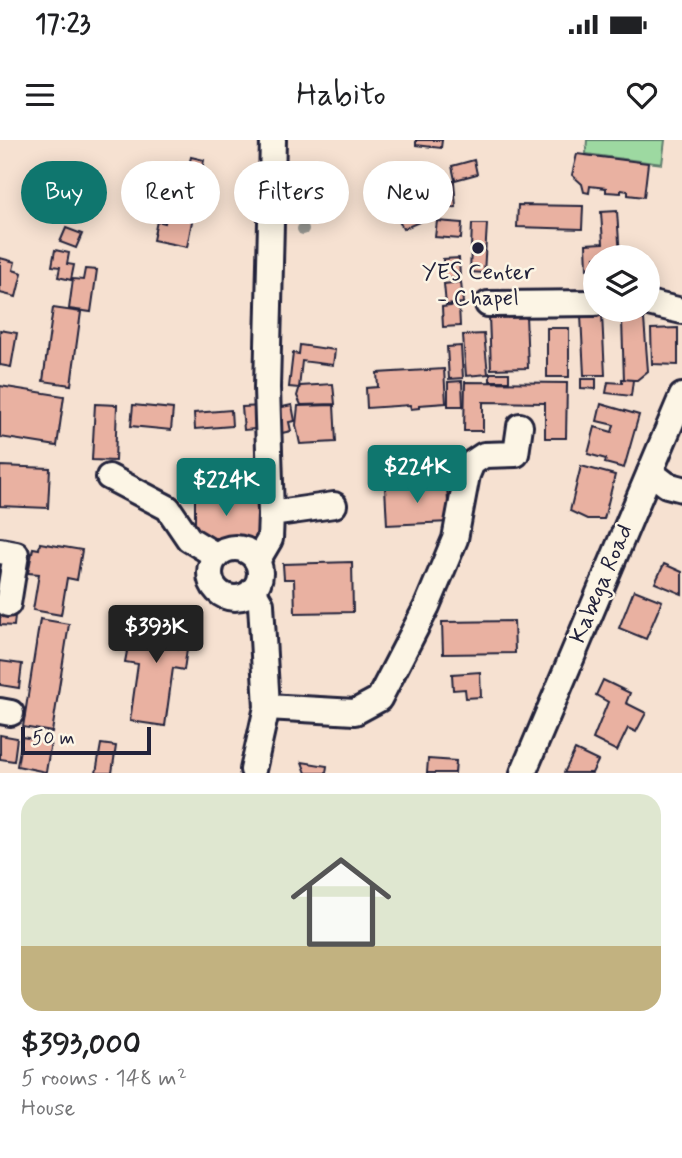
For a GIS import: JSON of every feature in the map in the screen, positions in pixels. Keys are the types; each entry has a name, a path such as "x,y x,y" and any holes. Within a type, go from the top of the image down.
{"street":[{"path":"257,561 270,539 271,513 267,388 273,140"},
{"path":"488,304 583,303"},
{"path":"660,306 682,311"},
{"name":"Kabega Road","path":"523,773 682,396"},
{"path":"267,706 355,712 379,699 427,606 455,539 467,475 472,463 484,456 516,454 520,426"},
{"path":"650,472 667,485 682,489"},
{"path":"109,477 167,508 189,538 217,556"},
{"path":"271,513 334,505"},
{"path":"230,548 238,548 252,554 257,561 259,576 253,590 247,595 232,598 218,591 210,578 210,570 217,556 230,548"},
{"path":"0,551 16,554 8,604"},
{"path":"253,590 261,604 267,706 253,770"}],"green space":[{"path":"587,140 665,140 662,164 586,154"}],"building":[{"path":"416,140 442,140 441,148 416,145"},
{"path":"577,154 648,163 644,197 628,195 628,191 621,190 621,193 606,192 606,188 590,186 589,193 584,192 582,184 572,175"},
{"path":"191,157 204,160 204,161 190,161"},
{"path":"474,160 477,174 455,180 453,166"},
{"path":"453,181 456,207 453,207"},
{"path":"518,205 583,206 582,229 517,227"},
{"path":"617,211 619,245 586,245 603,243 601,212"},
{"path":"462,223 461,239 435,237 437,224"},
{"path":"156,224 191,224 187,247 153,240"},
{"path":"400,224 415,224 403,229"},
{"name":"YES Center - Chapel","path":"472,224 487,224 484,273 470,272"},
{"path":"66,228 82,234 76,248 60,242"},
{"path":"55,250 69,253 67,264 74,265 71,280 58,277 60,267 52,266"},
{"path":"0,258 15,262 13,270 22,273 16,297 0,293"},
{"path":"459,258 460,278 444,279 443,259"},
{"path":"85,269 97,270 91,312 69,309 73,279 83,280"},
{"path":"461,282 463,303 446,305 444,284"},
{"path":"459,305 460,326 443,327 442,307"},
{"path":"53,308 81,312 71,385 43,381"},
{"path":"526,314 528,368 491,369 489,315"},
{"path":"581,315 583,322 602,322 605,375 584,375"},
{"path":"622,322 644,322 648,371 637,380 624,380"},
{"path":"547,328 569,328 569,377 547,377"},
{"path":"678,328 678,365 652,364 651,329"},
{"path":"0,330 17,333 11,367 0,365"},
{"path":"484,334 488,374 466,376 463,335"},
{"path":"300,345 335,350 333,365 302,361 299,388 289,387 293,353 299,354"},
{"path":"461,346 463,378 449,379 447,347"},
{"path":"444,369 446,403 419,405 419,408 411,409 410,405 367,408 366,388 378,387 377,373"},
{"path":"490,373 509,373 509,381 490,381"},
{"path":"581,379 596,379 596,389 581,388"},
{"path":"622,379 633,380 631,396 606,393 608,382 622,383"},
{"path":"462,381 463,406 448,406 448,382"},
{"path":"465,382 567,383 566,438 545,438 545,403 483,402 483,431 464,431"},
{"path":"333,384 335,404 301,405 297,396 300,386"},
{"path":"0,386 64,396 57,446 0,437"},
{"path":"95,404 117,405 115,461 92,460"},
{"path":"601,404 639,415 624,468 605,463 606,459 588,454 595,427 612,432 614,425 597,421"},
{"path":"133,405 173,409 171,430 131,426"},
{"path":"292,405 295,421 289,422 291,431 273,435 268,410"},
{"path":"334,405 336,442 300,444 296,425 298,406"},
{"path":"265,406 267,428 244,430 242,407"},
{"path":"231,410 232,426 195,429 194,413"},
{"path":"0,466 50,468 48,508 0,506"},
{"path":"581,466 615,475 604,519 587,519 570,511"},
{"path":"447,484 449,522 387,525 385,487"},
{"path":"195,499 257,499 257,538 195,538"},
{"path":"40,543 82,550 77,580 67,578 61,615 33,610 39,574 28,573 33,548 39,549"},
{"path":"352,562 353,612 295,613 294,579 284,579 283,564"},
{"path":"664,564 682,572 682,594 655,583"},
{"path":"634,590 662,601 646,639 619,628"},
{"path":"147,610 179,615 178,621 185,622 181,646 175,648 187,649 184,670 173,668 165,726 130,721 138,664 125,662 129,641 142,641 137,640 141,616 146,617"},
{"path":"0,613 15,615 14,626 0,625"},
{"path":"40,619 69,624 52,732 23,727"},
{"path":"514,621 515,653 443,654 442,622"},
{"path":"0,661 22,664 19,688 0,685"},
{"path":"480,672 481,697 466,698 465,689 453,690 452,674"},
{"path":"603,680 630,693 626,703 646,713 636,732 628,728 617,751 593,739 608,702 596,695"},
{"path":"0,735 17,738 14,761 0,759"},
{"path":"22,737 51,742 46,772 17,766"},
{"path":"101,744 116,746 112,773 96,773"},
{"path":"575,750 598,761 592,773 564,773"},
{"path":"428,759 456,761 455,773 427,773"},
{"path":"302,762 327,766 326,773 306,773"}],"place":[{"name":"YES Center - Chapel","path":"478,248"}]}
